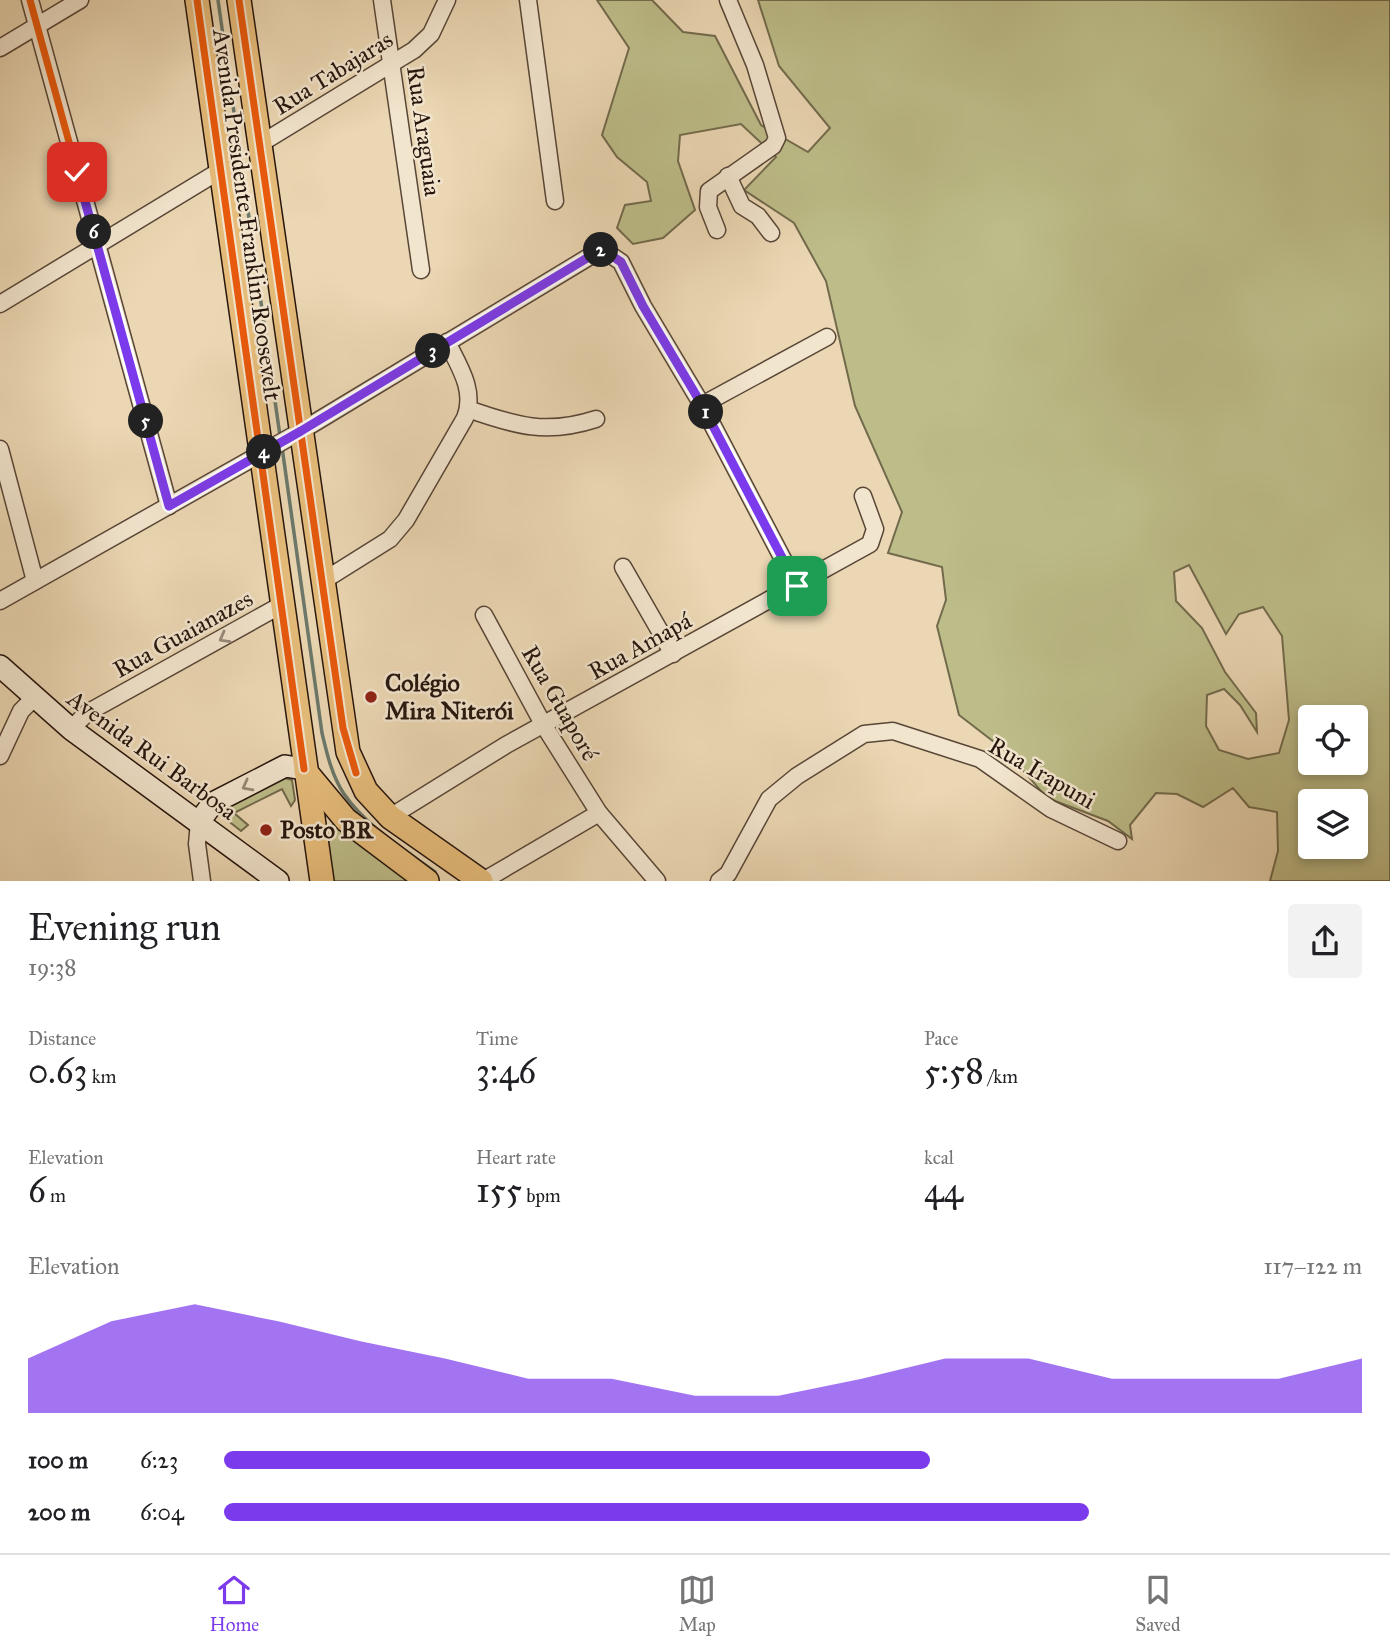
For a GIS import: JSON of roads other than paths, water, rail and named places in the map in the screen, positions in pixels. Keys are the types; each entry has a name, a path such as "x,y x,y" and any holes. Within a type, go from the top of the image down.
{"main road":[{"name":"Avenida Presidente Franklin Roosevelt","path":"197,0 221,170 267,450 304,769 322,881"},
{"name":"Avenida Presidente Franklin Roosevelt","path":"239,0 260,144 295,434 323,581 348,751 366,791 390,817 482,881"},
{"name":"Avenida Rui Barbosa","path":"0,666 33,699 71,729 274,877"},
{"path":"199,822 213,803 285,766 304,769 346,820 428,881"},
{"path":"315,843 323,824 335,819 346,820"},
{"path":"433,848 447,881"}],"street":[{"path":"30,0 169,506"},
{"path":"0,48 80,0"},
{"name":"Rua Araguaia","path":"382,0 421,270"},
{"name":"Rua Tabajaras","path":"260,144 391,64 431,34 447,0"},
{"path":"528,0 555,201"},
{"path":"717,230 706,197 709,191 772,146 777,138 755,65 727,0"},
{"path":"0,304 221,170"},
{"path":"728,176 742,206 758,216 771,233"},
{"path":"0,601 295,434 602,249 621,262 643,306 702,405 797,586"},
{"path":"702,405 827,337"},
{"path":"323,581 390,539 406,520 468,410 467,384 447,342"},
{"path":"468,410 516,426 539,429 575,426 596,419"},
{"path":"0,449 36,581"},
{"name":"Rua Amapá","path":"390,817 543,724 797,586 873,540 875,529 863,496"},
{"path":"623,567 673,654"},
{"name":"Rua Guaianazes","path":"71,729 87,713 283,604"},
{"name":"Rua Guaporé","path":"484,615 543,724 599,813 657,881"},
{"path":"0,756 22,711 33,699"},
{"name":"Rua Irapuni","path":"719,881 728,874 769,799 797,776 864,734 880,730 893,731 980,760 1051,809 1118,841"},
{"path":"482,881 599,813"},
{"path":"199,822 197,844 202,881"}],"waterway":[{"path":"218,0 280,436"},
{"path":"282,447 322,733 333,772 344,794 363,817 435,872"}],"place":[{"name":"Colégio Mira Niterói","path":"371,697"},
{"name":"Posto BR","path":"266,830"}]}
